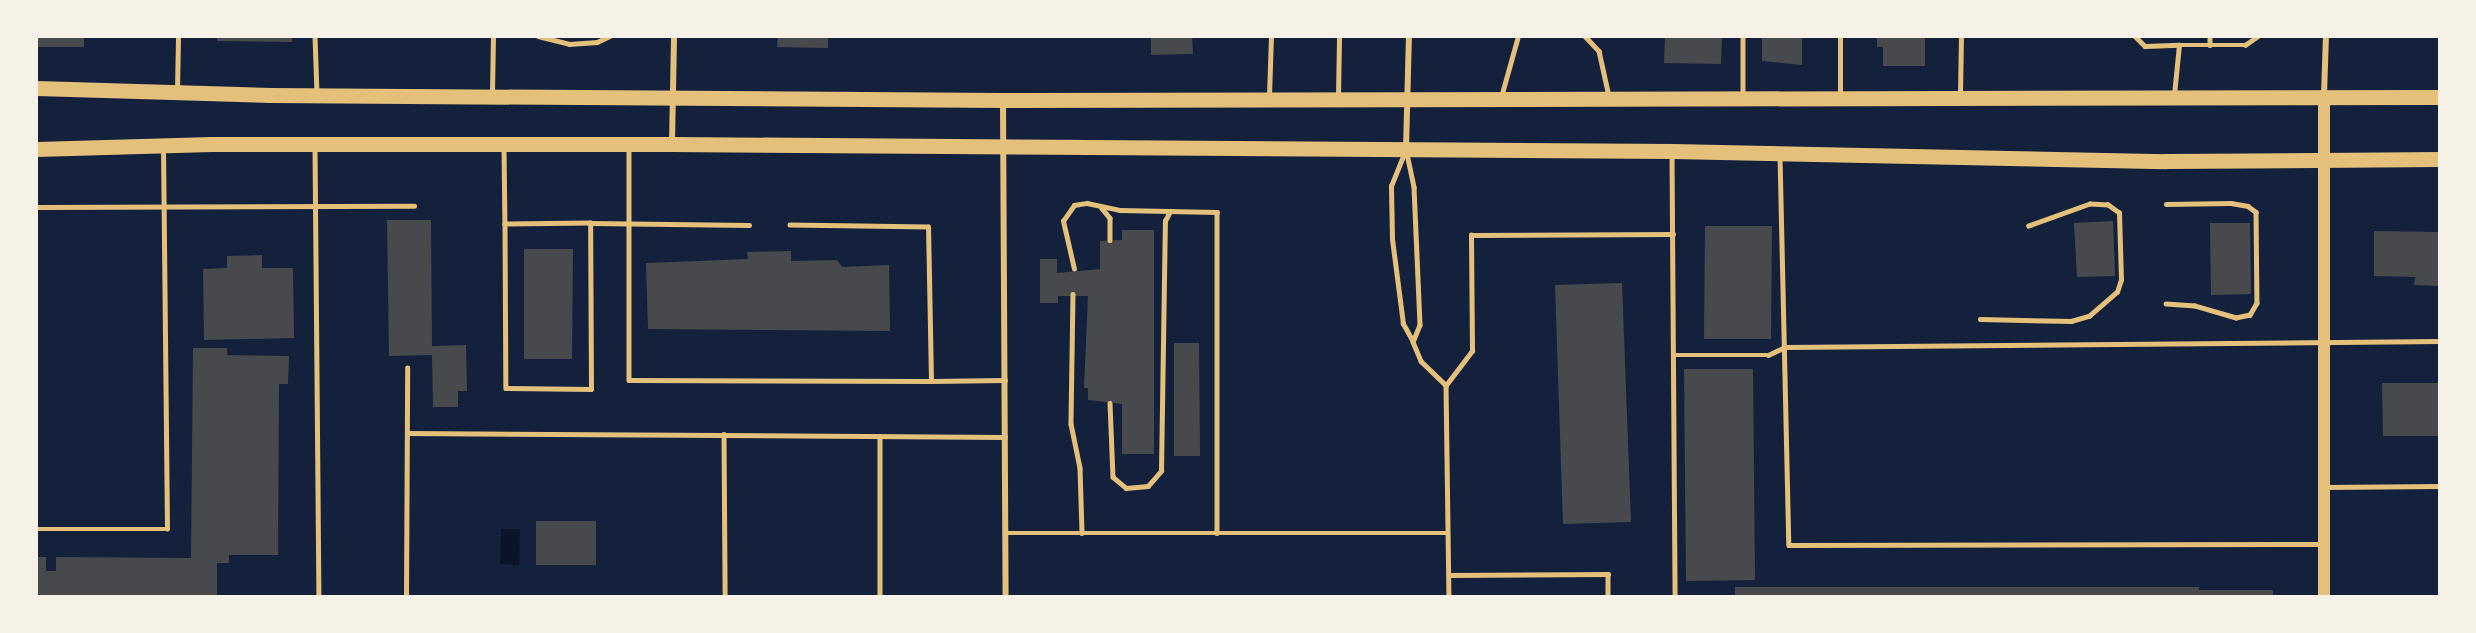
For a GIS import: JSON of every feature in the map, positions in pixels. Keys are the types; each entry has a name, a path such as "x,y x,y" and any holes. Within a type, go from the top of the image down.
{"main road":[{"path":"36,88 317,95 1003,100 1611,101 1960,97 2440,97"},
{"path":"2324,98 2322,160 2324,597"},
{"path":"36,149 163,145 672,144 1672,151 2322,160 2440,159"}],"street":[{"path":"672,144 674,36"},
{"path":"1406,149 1409,36"},
{"path":"2324,98 2326,36"},
{"path":"1003,100 1006,597"}],"lane":[{"path":"177,91 178,36"},
{"path":"315,36 317,95"},
{"path":"492,96 493,36"},
{"path":"538,36 569,44 597,42 610,36"},
{"path":"1269,100 1271,36"},
{"path":"1338,100 1339,36"},
{"path":"1500,101 1518,36"},
{"path":"1585,36 1599,51 1611,101"},
{"path":"1743,36 1743,100"},
{"path":"1840,36 1840,98"},
{"path":"1960,36 1960,97"},
{"path":"2135,36 2145,46 2245,45 2258,36"},
{"path":"2210,36 2210,45"},
{"path":"2174,98 2179,45"},
{"path":"315,144 319,597"},
{"path":"504,144 506,388 591,389 590,223"},
{"path":"629,144 629,380 1005,380"},
{"path":"36,529 167,529 163,145"},
{"path":"1406,149 1391,186 1392,239 1402,324 1421,362 1446,385"},
{"path":"1406,149 1414,187 1420,326 1413,342"},
{"path":"1672,151 1675,597"},
{"path":"1780,154 1788,545 2324,544"},
{"path":"2166,204 2231,202 2248,206 2256,212 2257,303 2250,315 2236,318 2195,306 2166,304"},
{"path":"1980,318 2071,321 2089,316 2117,292 2121,280 2119,213 2108,205 2090,204 2030,226"},
{"path":"1099,205 1110,218 1110,240"},
{"path":"1074,269 1063,221 1074,206 1099,205 1217,212 1217,533"},
{"path":"36,207 414,206"},
{"path":"1110,403 1113,477 1126,488 1148,486 1161,471 1165,221 1170,211"},
{"path":"505,224 749,225"},
{"path":"790,225 928,227 931,381"},
{"path":"1449,597 1446,385 1472,351 1471,235 1673,234"},
{"path":"1073,294 1071,424 1080,468 1082,533"},
{"path":"1673,355 1768,355 1785,346 2440,341"},
{"path":"406,597 407,368"},
{"path":"407,433 1005,437"},
{"path":"724,434 724,597"},
{"path":"880,436 880,597"},
{"path":"2324,487 2440,486"},
{"path":"1006,533 1448,533"},
{"path":"1449,575 1608,574 1608,597"}],"water":[{"path":"501,529 520,529 519,565 500,564"}],"building":[{"path":"36,36 84,36 84,47 37,47"},
{"path":"217,36 292,36 292,42 217,41"},
{"path":"778,36 828,36 828,48 777,47"},
{"path":"1151,36 1192,36 1193,54 1151,55"},
{"path":"1665,36 1722,36 1721,64 1664,63"},
{"path":"1762,36 1802,36 1802,65 1762,61"},
{"path":"1877,36 1925,36 1925,66 1883,66 1883,47 1877,47"},
{"path":"387,220 431,220 432,346 466,345 467,391 458,391 458,407 433,407 432,355 389,356"},
{"path":"2113,221 2115,276 2077,277 2074,223"},
{"path":"2210,223 2250,223 2251,294 2211,295"},
{"path":"1705,226 1772,226 1771,339 1704,339"},
{"path":"1122,230 1154,230 1154,454 1122,454 1122,404 1088,400 1088,388 1084,388 1088,296 1058,296 1058,303 1040,303 1040,259 1057,259 1057,273 1100,269 1100,241 1122,240"},
{"path":"2374,231 2439,232 2440,286 2414,285 2415,277 2374,276"},
{"path":"524,249 573,249 572,359 524,359"},
{"path":"791,251 791,261 837,260 842,267 889,265 890,331 648,329 646,263 748,259 747,252"},
{"path":"262,255 262,268 293,268 294,338 204,340 203,269 227,268 227,256"},
{"path":"1622,283 1631,522 1563,524 1555,285"},
{"path":"1174,343 1199,343 1200,456 1174,456"},
{"path":"193,348 227,348 227,355 289,356 288,384 279,384 278,555 229,555 229,563 217,563 217,597 36,597 36,557 46,557 46,571 56,571 56,557 191,558"},
{"path":"1684,369 1753,369 1755,580 1686,581"},
{"path":"2382,383 2440,383 2440,436 2383,436"},
{"path":"536,521 596,521 596,565 536,565"},
{"path":"1735,587 2199,587 2199,590 2273,590 2273,597 1735,597"}]}
